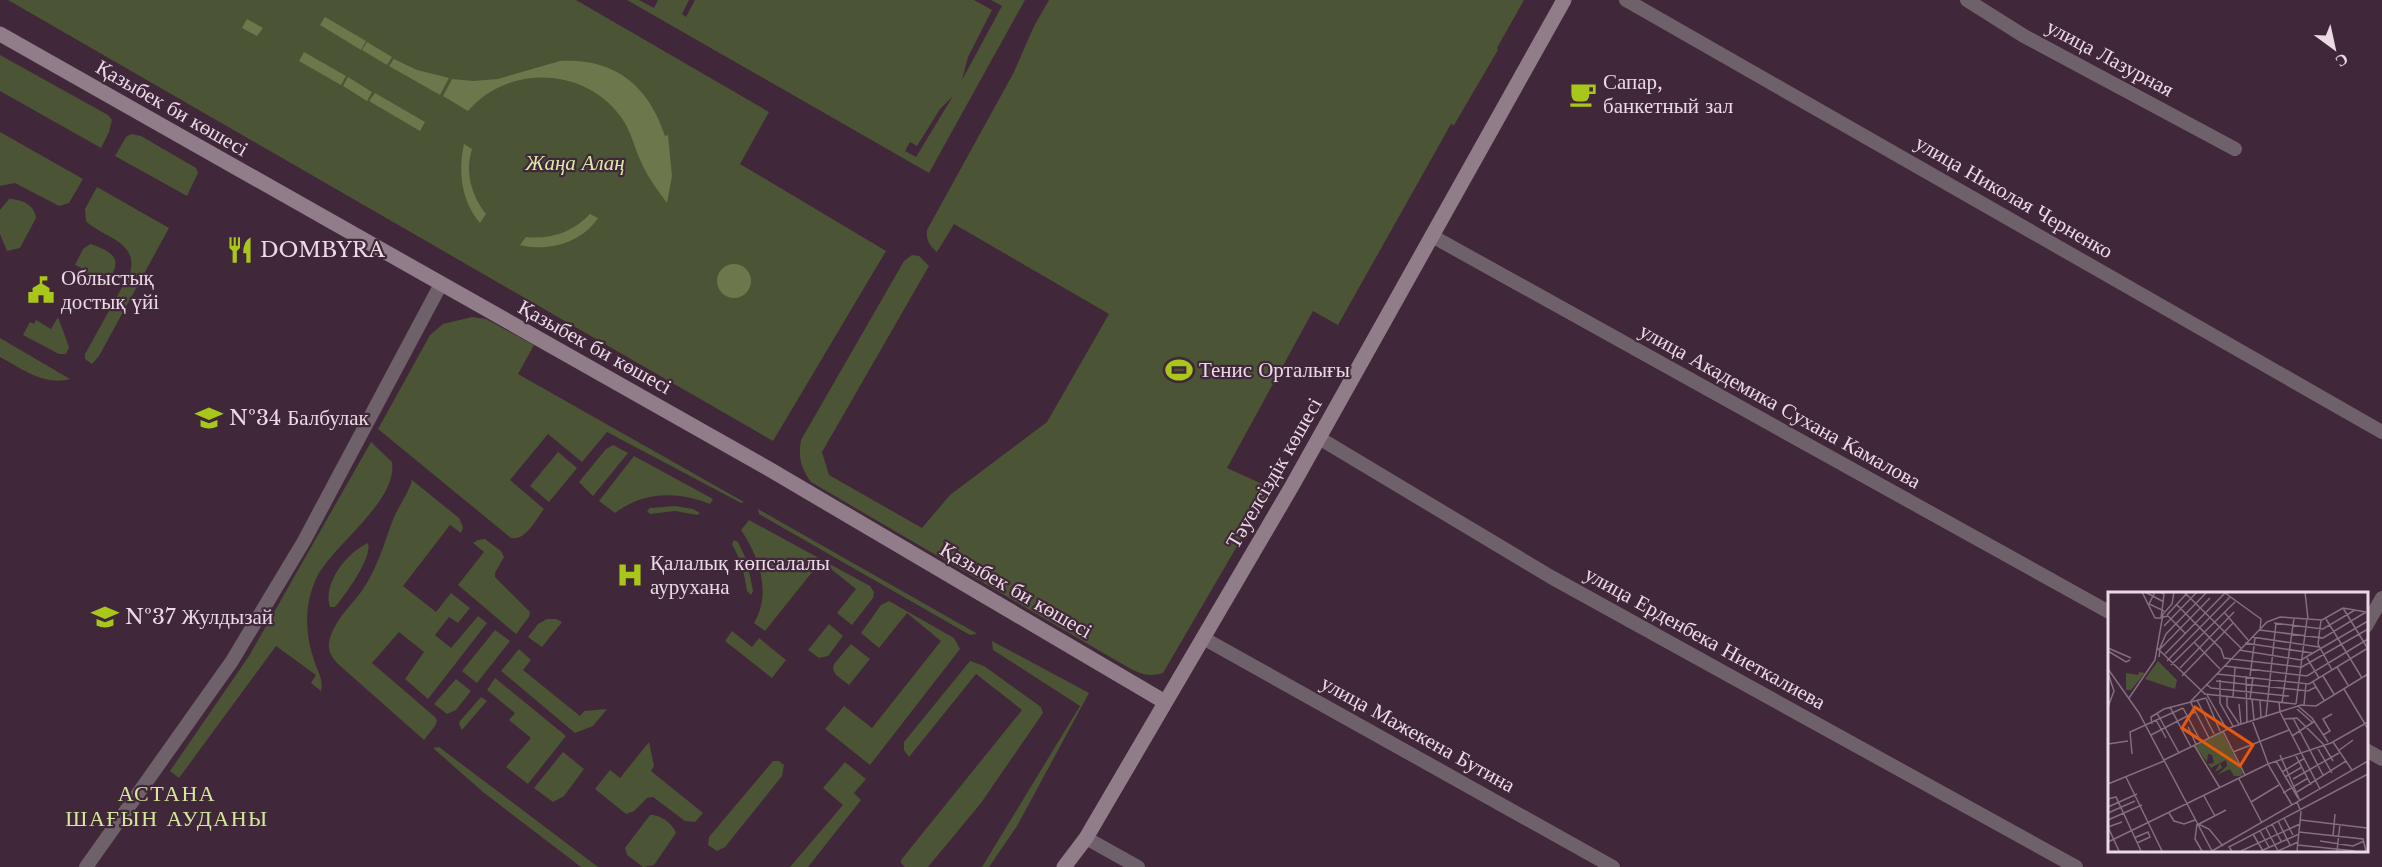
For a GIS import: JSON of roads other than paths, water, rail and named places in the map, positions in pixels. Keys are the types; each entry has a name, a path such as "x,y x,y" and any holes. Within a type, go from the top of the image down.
{"street":[{"name":"Тәуелсіздік көшесі","path":"1064,867 1086,838 1319,438 1564,0"},
{"name":"улица Николая Черненко","path":"1626,0 2382,432"},
{"name":"улица Лазурная","path":"1967,0 2024,36 2235,148"},
{"name":"Қазыбек би көшесі","path":"0,34 769,469 1166,702"},
{"name":"улица Академика Сухана Камалова","path":"1432,236 2108,611"},
{"path":"86,867 232,661 304,540 441,284"},
{"name":"улица Ерденбека Ниеткалиева","path":"1319,438 1551,577 2076,867"},
{"path":"2367,624 2382,598"},
{"name":"улица Мажекена Бутина","path":"1203,638 1613,867"},
{"path":"2367,751 2382,759"},
{"path":"1086,838 1138,867"}],"place":[{"name":"Сапар, банкетный зал","path":"1583,94"},
{"name":"DOMBYRA","path":"240,250"},
{"name":"Облыстық достық үйі","path":"41,290"},
{"name":"Тенис Орталығы","path":"1179,370"},
{"name":"№34 Балбулак","path":"209,418"},
{"name":"Қалалық көпсалалы аурухана","path":"630,575"},
{"name":"№37 Жулдызай","path":"105,617"}],"district":[{"name":"АСТАНА ШАҒЫН АУДАНЫ","path":"167,806"}],"park label":[{"name":"Жаңа Алаң","path":"575,163"}]}
